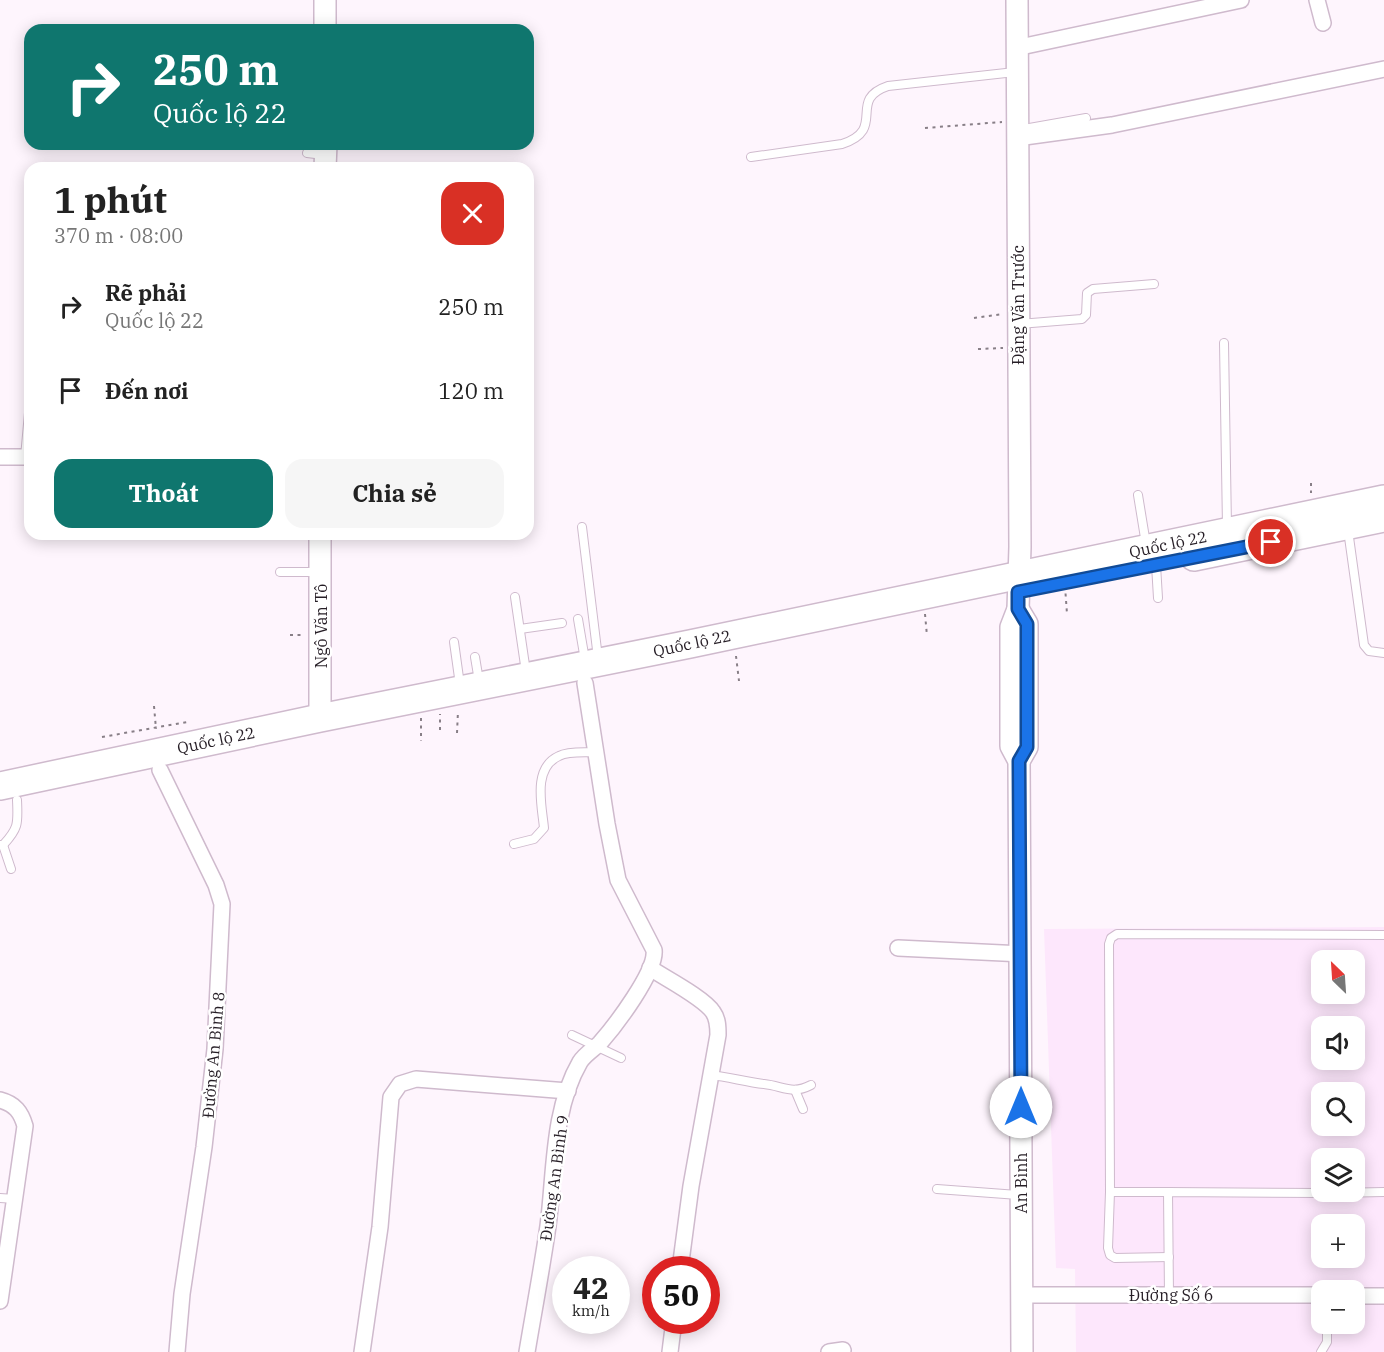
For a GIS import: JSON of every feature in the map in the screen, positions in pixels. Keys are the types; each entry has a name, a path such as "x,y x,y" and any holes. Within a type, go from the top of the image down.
{"highway":[{"name":"Quốc lộ 22","path":"6,797 160,770 447,714 590,670 1064,583 1227,531 1384,499"},
{"name":"Quốc lộ 22","path":"6,797 320,718 447,714 527,676 736,653 926,624 1018,592 1151,557 1384,518"}],"main road":[{"path":"325,0 325,24"},
{"name":"Đặng Văn Trước","path":"1017,0 1018,592"},
{"name":"Ngô Văn Tô","path":"320,540 320,718"},
{"name":"An Bình","path":"1018,592 1027,624 1027,747 1019,761 1022,1352"}],"street":[{"path":"1016,48 1241,0"},
{"path":"1317,0 1323,23"},
{"path":"1017,129 1112,125 1384,69"},
{"path":"0,457 24,457"},
{"path":"590,670 596,752 618,880 654,950 654,960 650,968 704,1004 713,1012 718,1024 682,1256"},
{"name":"Đường An Bình 8","path":"160,770 216,885 222,904 213,1060 204,1147 182,1294 177,1352"},
{"path":"898,948 1020,954"},
{"name":"Đường An Bình 9","path":"527,1352 548,1227 560,1122 568,1091 580,1061 596,1046 632,1001 650,968"},
{"path":"362,1352 380,1227 391,1097 400,1084 416,1079 568,1091"},
{"path":"0,1101 10,1103 16,1108 22,1115 25,1126 7,1198 0,1302"},
{"name":"Đường Số 6","path":"1021,1295 1311,1295"},
{"path":"1365,1296 1384,1296"},
{"path":"670,1352 672,1334"}],"lane":[{"path":"751,157 842,144 854,140 862,133 866,125 868,100 873,93 888,86 1016,72"},
{"path":"1017,129 1086,118"},
{"path":"1017,318 1082,319 1086,315 1086,293 1093,289 1154,284"},
{"path":"1224,343 1227,531"},
{"path":"1138,495 1158,598"},
{"path":"1347,526 1364,645 1369,651 1384,653"},
{"path":"582,528 590,670"},
{"path":"280,572 321,572"},
{"path":"515,597 527,676"},
{"path":"578,619 590,670"},
{"path":"520,629 562,623"},
{"path":"447,714 454,642"},
{"path":"447,714 475,657"},
{"path":"514,844 534,838 544,828 540,792 542,776 550,762 560,755 596,752"},
{"path":"6,797 18,825 15,833 1,845 11,869"},
{"path":"1169,1257 1115,1258 1110,1255 1108,1248 1110,1192 1109,944 1111,938 1118,934 1384,934"},
{"path":"572,1035 621,1058"},
{"path":"711,1075 795,1090 811,1085"},
{"path":"795,1090 802,1109"},
{"path":"937,1189 1021,1195"},
{"path":"1110,1192 1311,1192"},
{"path":"1168,1192 1169,1295"},
{"path":"1365,1192 1384,1192"},
{"path":"1321,1352 1327,1342 1327,1334"}],"path":[{"path":"925,128 1017,129"},
{"path":"974,318 1017,318"},
{"path":"978,349 1018,348"},
{"path":"1064,583 1067,614"},
{"path":"736,653 739,681"},
{"path":"153,706 156,729"},
{"path":"102,738 187,722"}],"shaded area":[{"path":"1384,927 1384,1352 1076,1352 1075,1269 1056,1268 1044,929"}],"route":[{"path":"1021,1107 1019,761 1027,747 1027,624 1018,609 1018,592 1271,542"}]}
